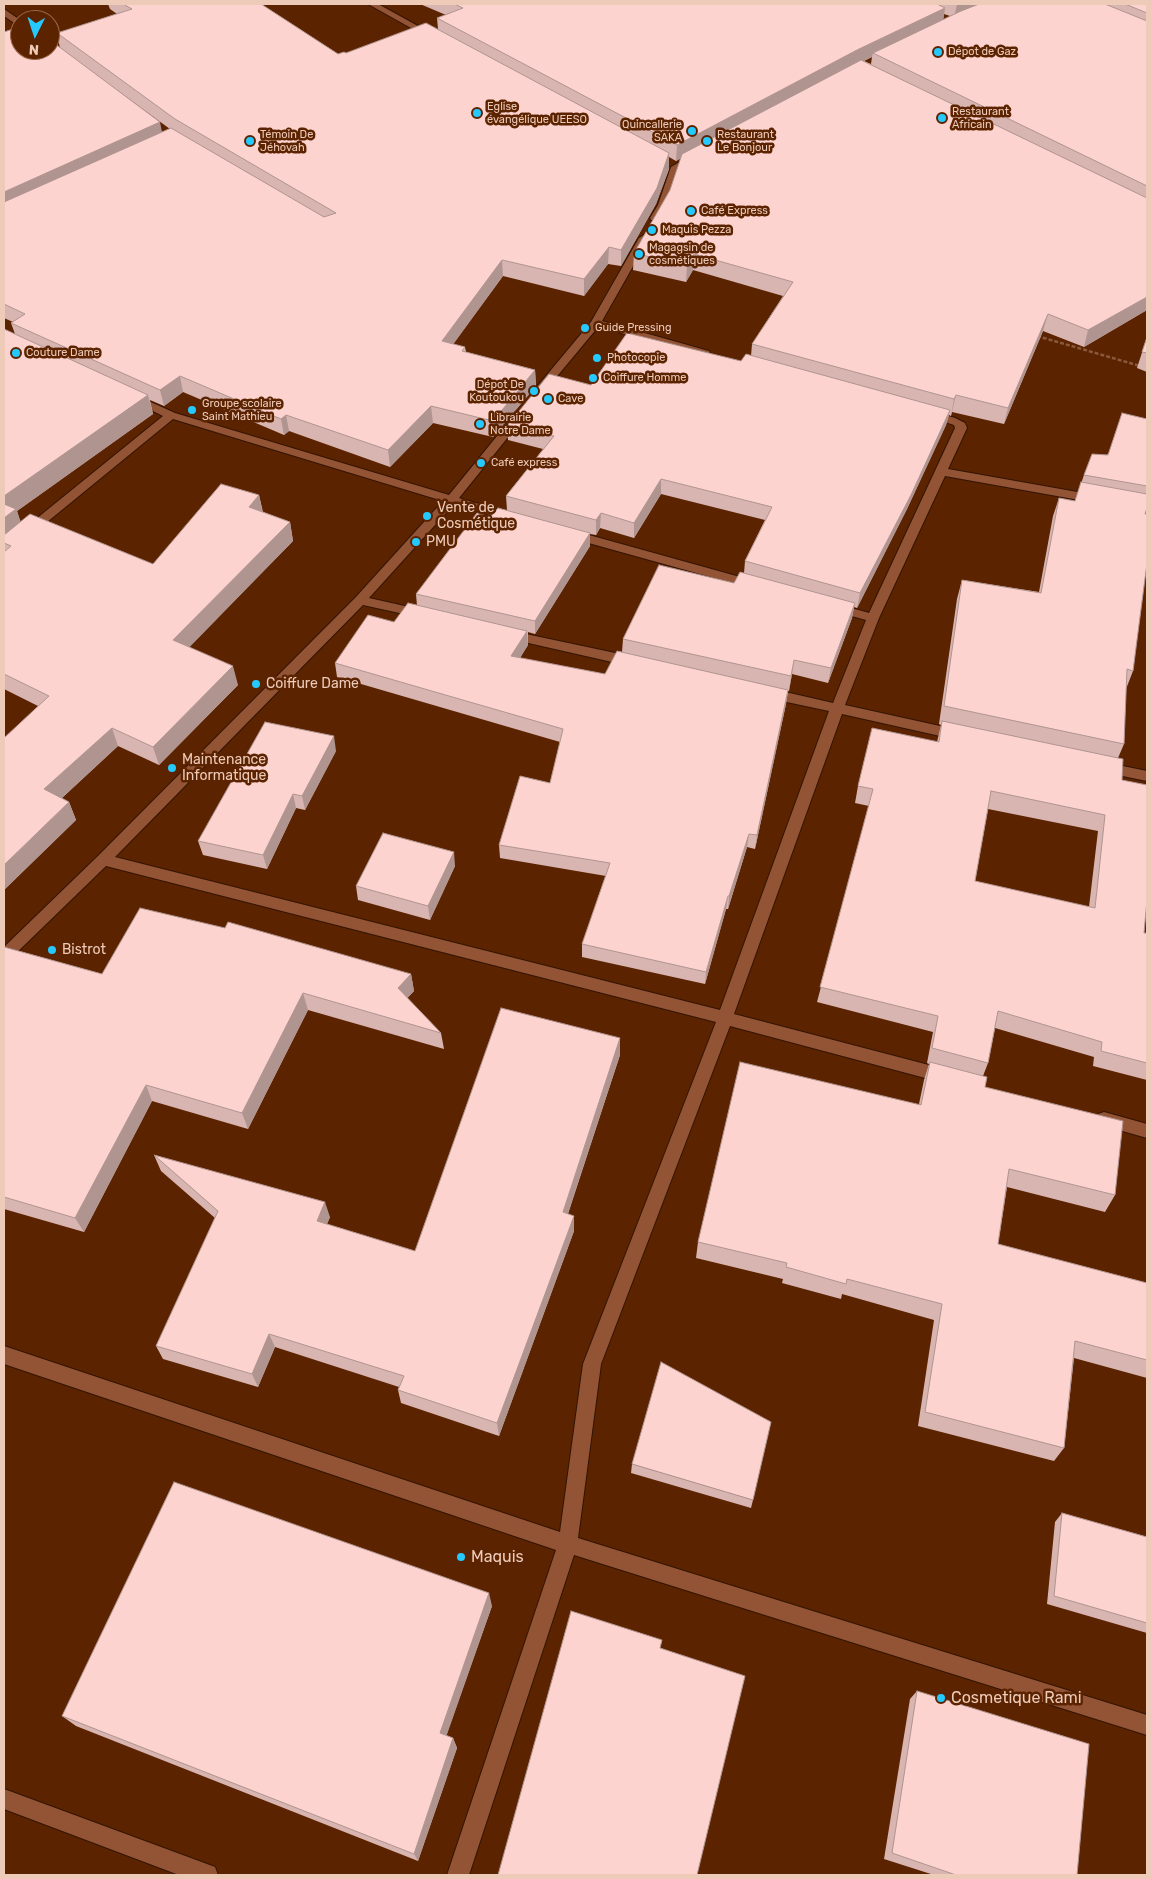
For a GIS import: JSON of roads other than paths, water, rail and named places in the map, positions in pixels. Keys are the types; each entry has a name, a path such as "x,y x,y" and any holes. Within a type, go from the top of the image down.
{"street":[{"path":"372,4 442,41"},
{"path":"4,956 103,860 360,600 450,501 596,323 663,205 672,165 702,153"},
{"path":"596,323 721,357"},
{"path":"118,391 171,415 450,501 527,522"},
{"path":"458,1875 568,1544 592,1364 725,1018 836,709 873,618 943,472 961,428 959,423 913,409"},
{"path":"4,552 171,415"},
{"path":"943,472 1108,501"},
{"path":"556,530 768,589"},
{"path":"360,600 438,618"},
{"path":"825,605 873,618"},
{"path":"496,631 652,666"},
{"path":"759,691 972,738"},
{"path":"1089,764 1147,776"},
{"path":"103,860 725,1018 955,1079"},
{"path":"1090,1115 1147,1130"},
{"path":"4,1355 568,1544 1147,1725"},
{"path":"4,1799 208,1875"}],"place":[{"name":"Dépot de Gaz","path":"938,52"},
{"name":"Eglise évangélique UEESO","path":"477,113"},
{"name":"Restaurant Africain","path":"942,118"},
{"name":"Quincallerie SAKA","path":"692,131"},
{"name":"Témoin De Jéhovah","path":"250,141"},
{"name":"Restaurant Le Bonjour","path":"707,141"},
{"name":"Café Express","path":"691,211"},
{"name":"Maquis Pezza","path":"652,230"},
{"name":"Magagsin de cosmétiques","path":"639,254"},
{"name":"Guide Pressing","path":"585,328"},
{"name":"Couture Dame","path":"16,353"},
{"name":"Photocopie","path":"597,358"},
{"name":"Coiffure Homme","path":"593,378"},
{"name":"Dépot De Koutoukou","path":"534,391"},
{"name":"Cave","path":"548,399"},
{"name":"Groupe scolaire Saint Mathieu","path":"192,410"},
{"name":"Librairie Notre Dame","path":"480,424"},
{"name":"Café express","path":"481,463"},
{"name":"Vente de Cosmétique","path":"427,516"},
{"name":"PMU","path":"416,542"},
{"name":"Coiffure Dame","path":"256,684"},
{"name":"Maintenance Informatique","path":"172,768"},
{"name":"Bistrot","path":"52,950"},
{"name":"Maquis","path":"461,1557"},
{"name":"Cosmetique Rami","path":"941,1698"}]}
